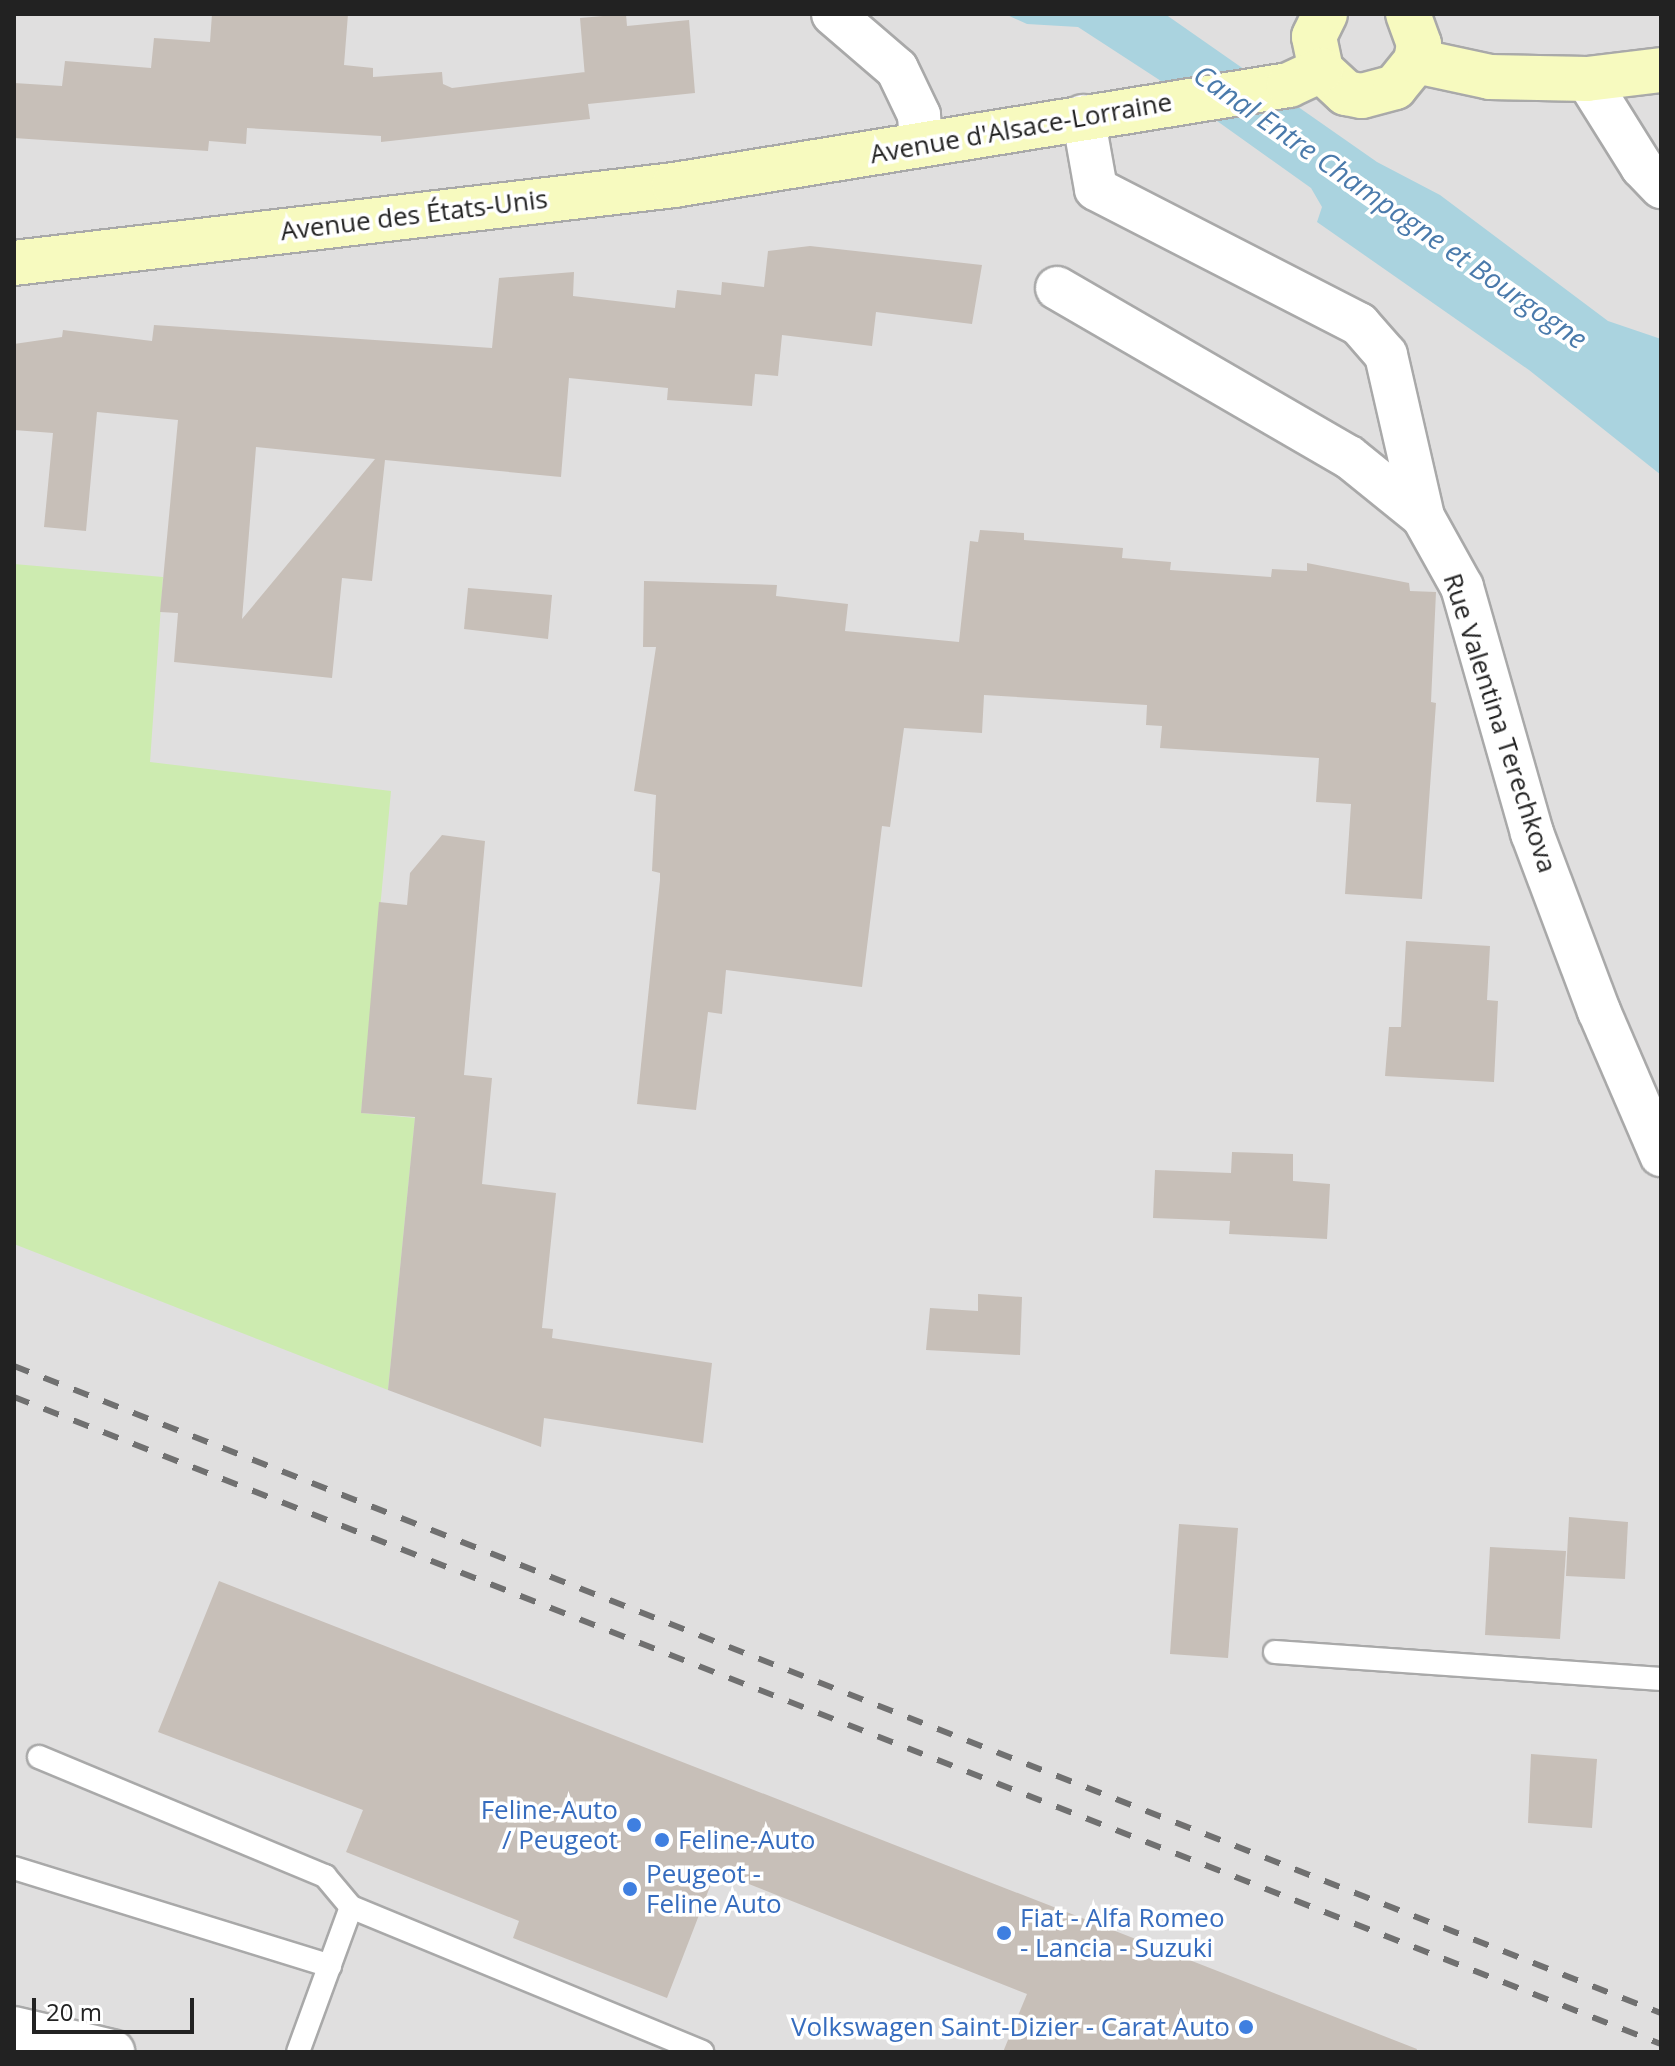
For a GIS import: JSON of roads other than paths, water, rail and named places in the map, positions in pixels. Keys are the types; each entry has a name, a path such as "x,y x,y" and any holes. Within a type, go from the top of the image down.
{"main road":[{"path":"1325,14 1314,37 1305,77 1362,96 1395,87 1416,61 1419,44 1408,14"},
{"path":"1416,61 1490,77 1587,79 1661,70"},
{"name":"Avenue d'Alsace-Lorraine","path":"814,163 1305,77"},
{"name":"Avenue des États-Unis","path":"14,263 674,185 814,163"}],"street":[{"path":"833,14 897,69 919,115 921,145"},
{"path":"1587,79 1642,167 1661,187"},
{"path":"1083,116 1096,189 1359,324 1386,355 1423,517"},
{"name":"Rue Valentina Terechkova","path":"1057,288 1349,457 1423,517 1462,587 1532,833 1599,1011 1661,1155"},
{"path":"14,2029 112,2052"}],"lane":[{"path":"1275,1652 1661,1679"},
{"path":"39,1757 325,1876 351,1907 702,2052"},
{"path":"14,1868 330,1966"},
{"path":"298,2052 351,1907"}],"water":[{"name":"Canal Entre Champagne et Bourgogne","path":"1005,14 1165,14 1377,162 1440,195 1608,321 1661,339 1661,475 1529,370 1317,222 1322,207 1311,188 1161,81 1078,27 1027,24"}],"railway":[{"path":"14,1366 1661,2013"},
{"path":"14,1397 1661,2044"}],"place":[{"name":"Feline-Auto / Peugeot","path":"634,1825"},
{"name":"Feline-Auto","path":"662,1840"},
{"name":"Peugeot - Feline Auto","path":"630,1889"},
{"name":"Fiat - Alfa Romeo - Lancia - Suzuki","path":"1004,1933"},
{"name":"Volkswagen Saint-Dizier - Carat Auto","path":"1246,2027"}]}
